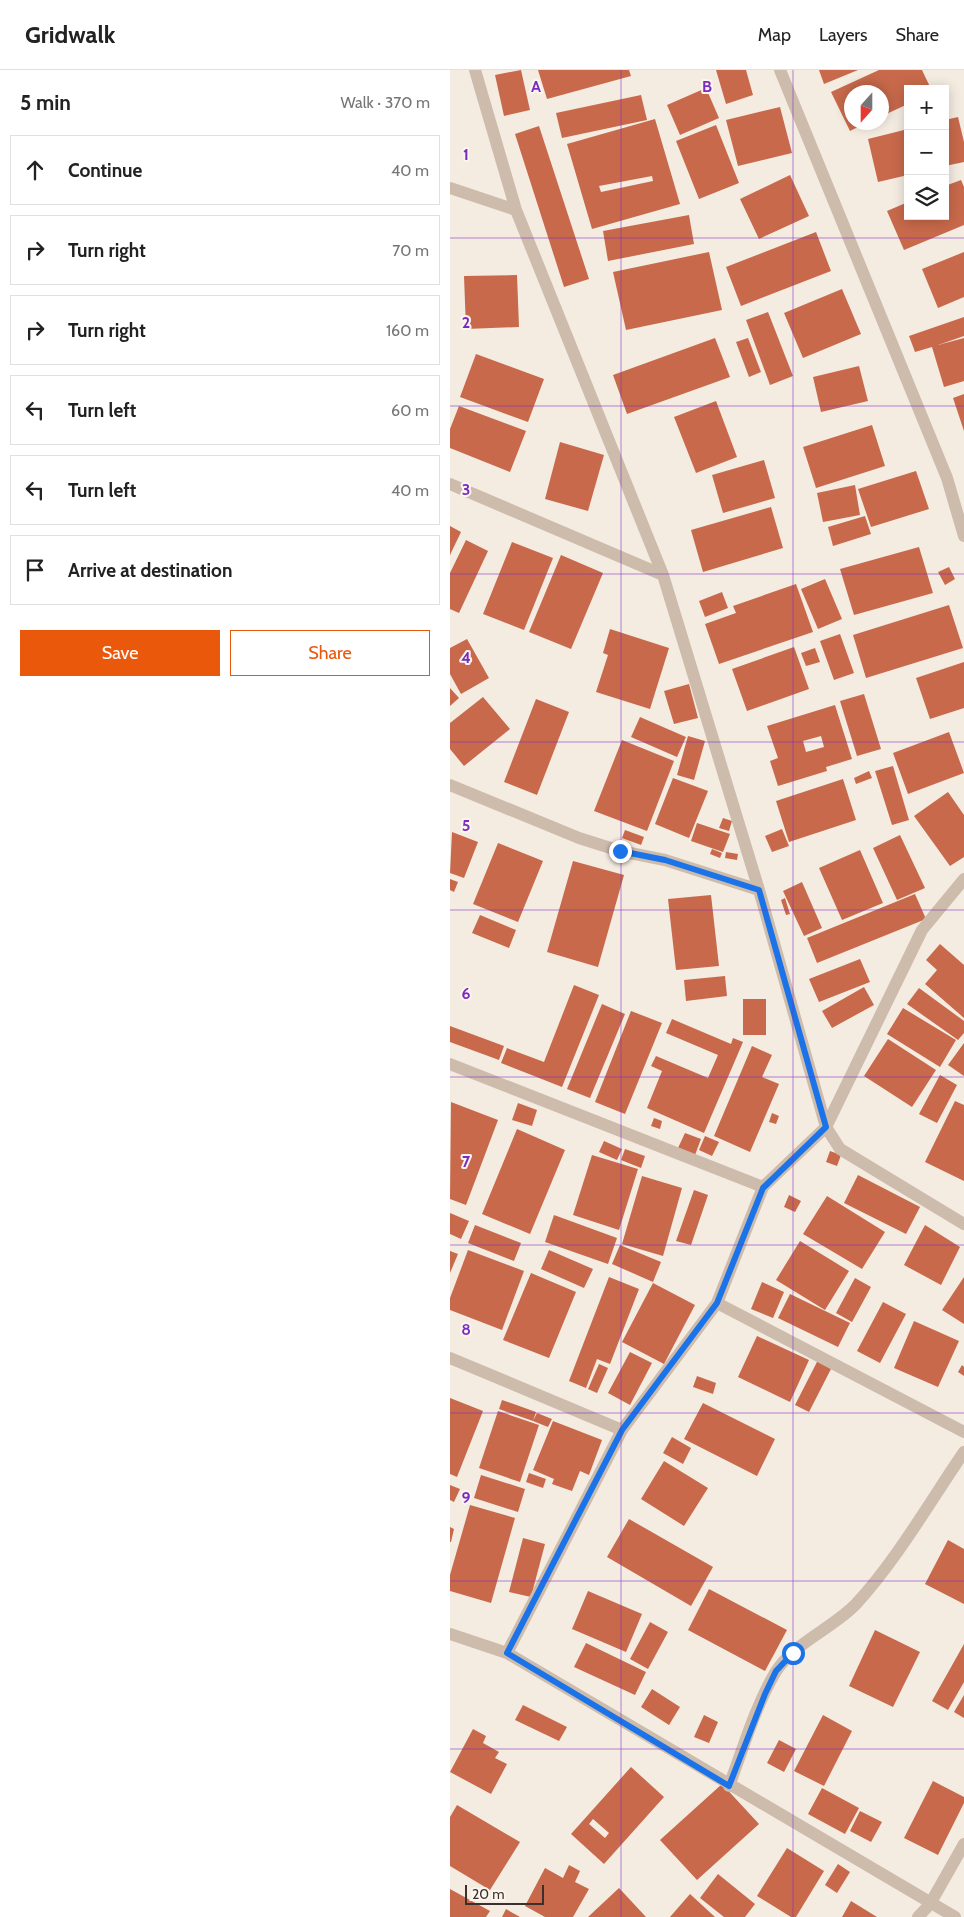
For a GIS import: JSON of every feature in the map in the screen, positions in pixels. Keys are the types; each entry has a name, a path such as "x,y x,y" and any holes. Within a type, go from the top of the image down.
{"street":[{"path":"475,70 516,210 662,575 759,890 826,1127 840,1149 964,1224"},
{"path":"780,70 947,478 964,536"},
{"path":"450,188 516,210"},
{"path":"450,484 662,575"},
{"path":"450,785 579,838 620,851 665,860 759,890"},
{"path":"507,1653 622,1430 717,1303 763,1188 826,1127 922,930 964,879"},
{"path":"450,1064 763,1188"},
{"path":"717,1303 964,1432"},
{"path":"450,1358 622,1430"},
{"path":"729,1786 776,1671 793,1653 856,1604 889,1561 964,1452"},
{"path":"450,1634 507,1653 729,1786 955,1917"},
{"path":"918,1917 930,1904 964,1844"}],"building":[{"path":"521,70 530,110 504,116 495,75"},
{"path":"538,70 629,70 631,76 547,99"},
{"path":"716,70 746,70 753,95 726,104"},
{"path":"819,70 858,70 824,84"},
{"path":"879,70 922,70 929,85 904,85 904,106 889,113 889,85 846,85"},
{"path":"844,86 844,119 831,92"},
{"path":"706,88 719,118 680,135 667,105"},
{"path":"641,95 647,120 562,138 556,113"},
{"path":"780,107 792,153 738,166 726,120"},
{"path":"958,117 964,142 964,162 949,165 949,130 949,119"},
{"path":"655,119 680,204 592,229 567,144","holes":["652,176 653,181 601,192 599,186"]},
{"path":"716,125 739,183 699,199 676,141"},
{"path":"539,126 589,279 564,287 515,134"},
{"path":"904,130 904,176 878,182 868,139"},
{"path":"790,175 809,216 759,239 740,199"},
{"path":"961,180 964,187 964,225 904,250 887,211 904,204 904,220 949,220 949,184"},
{"path":"689,215 694,244 608,261 603,231"},
{"path":"816,232 831,271 741,306 726,267"},
{"path":"709,252 722,310 626,330 613,272"},
{"path":"964,252 964,297 938,308 922,269"},
{"path":"517,275 519,327 466,329 464,276"},
{"path":"842,289 861,334 803,358 784,313"},
{"path":"768,312 793,376 770,385 746,320"},
{"path":"964,317 964,336 938,345 964,338 964,381 944,387 932,347 915,352 909,336"},
{"path":"715,338 730,377 627,414 613,375"},
{"path":"748,338 761,372 749,377 736,342"},
{"path":"476,354 544,379 528,422 460,397"},
{"path":"859,366 868,401 821,412 813,377"},
{"path":"964,394 964,431 953,398"},
{"path":"716,401 737,457 696,473 674,417"},
{"path":"459,406 526,431 510,472 450,448 450,429"},
{"path":"872,425 885,466 816,488 803,447"},
{"path":"560,442 604,455 588,511 545,499"},
{"path":"764,460 775,498 723,513 712,475"},
{"path":"916,471 929,509 871,527 858,489"},
{"path":"855,485 860,515 823,522 817,493"},
{"path":"771,507 783,548 703,572 691,530"},
{"path":"865,516 871,534 833,546 828,527"},
{"path":"450,526 461,532 450,555"},
{"path":"466,540 488,551 459,613 450,609 450,573"},
{"path":"512,542 553,558 524,630 483,614"},
{"path":"919,547 933,593 854,615 840,569"},
{"path":"561,555 603,573 571,649 529,632"},
{"path":"949,567 955,579 945,585 938,572"},
{"path":"825,579 842,619 818,629 801,589"},
{"path":"796,584 813,632 719,664 705,624 736,613 733,606"},
{"path":"722,592 728,608 705,617 699,601"},
{"path":"949,605 963,648 866,678 853,635"},
{"path":"610,629 669,648 650,709 596,692 608,655 603,653"},
{"path":"840,634 854,673 834,680 820,641"},
{"path":"467,639 489,678 461,694 450,674 450,648"},
{"path":"794,647 809,689 747,711 732,669"},
{"path":"815,648 820,662 806,666 801,653"},
{"path":"964,662 964,708 930,719 916,678"},
{"path":"689,684 698,718 674,724 664,691"},
{"path":"450,688 459,698 450,706"},
{"path":"864,694 881,749 857,756 840,701"},
{"path":"483,697 510,729 464,766 450,749 450,723"},
{"path":"536,699 569,712 537,795 504,782"},
{"path":"835,705 852,759 826,767 827,771 778,786 770,761 778,758 767,726","holes":["821,736 824,747 806,752 803,741"]},
{"path":"640,717 686,737 677,757 631,737"},
{"path":"949,732 964,773 908,794 893,753"},
{"path":"688,736 705,741 694,780 677,775"},
{"path":"622,740 674,761 647,831 594,811"},
{"path":"893,766 909,820 892,825 875,771"},
{"path":"869,771 872,778 856,784 854,778"},
{"path":"673,778 708,791 689,838 655,824"},
{"path":"843,779 856,820 789,842 776,801"},
{"path":"948,792 964,815 964,857 950,866 914,816"},
{"path":"723,818 732,821 729,831 719,828"},
{"path":"697,823 730,834 723,852 691,841"},
{"path":"782,829 789,846 772,852 765,836"},
{"path":"625,830 644,837 641,845 622,838"},
{"path":"452,832 478,842 464,878 450,873"},
{"path":"900,835 925,888 897,900 873,848"},
{"path":"498,843 543,861 518,922 473,904"},
{"path":"712,849 722,853 720,858 710,854"},
{"path":"860,850 883,903 842,920 819,868"},
{"path":"726,852 738,854 737,860 725,858"},
{"path":"573,861 624,875 598,967 547,952"},
{"path":"450,879 458,882 454,892 450,890"},
{"path":"802,882 822,928 804,936 783,891"},
{"path":"915,894 926,919 817,963 807,938"},
{"path":"711,895 719,966 676,970 668,899"},
{"path":"785,898 790,914 786,915 781,900"},
{"path":"480,915 516,930 509,948 472,933"},
{"path":"940,944 964,965 964,1018 925,984 937,970 926,960"},
{"path":"860,959 870,982 819,1002 809,979"},
{"path":"725,976 727,996 686,1001 684,980"},
{"path":"574,985 599,995 562,1087 501,1063 507,1048 544,1062"},
{"path":"864,987 874,1005 832,1028 822,1011"},
{"path":"919,988 964,1021 964,1033 958,1040 907,1004"},
{"path":"743,999 766,999 766,1035 743,1035"},
{"path":"602,1004 625,1014 590,1098 567,1089"},
{"path":"903,1008 956,1040 940,1067 887,1034"},
{"path":"631,1011 662,1023 625,1114 595,1102"},
{"path":"672,1019 731,1044 733,1038 743,1042 704,1133 647,1108 662,1071 651,1066 656,1056 708,1078 718,1055 666,1033"},
{"path":"450,1026 504,1046 499,1060 450,1042"},
{"path":"888,1039 936,1070 912,1107 864,1076"},
{"path":"964,1043 964,1076 948,1065"},
{"path":"752,1046 772,1055 762,1077 779,1084 750,1152 714,1136"},
{"path":"940,1075 957,1085 937,1123 919,1114"},
{"path":"955,1101 964,1105 964,1181 925,1162"},
{"path":"451,1102 498,1120 466,1205 450,1199"},
{"path":"518,1103 537,1110 532,1126 512,1120"},
{"path":"772,1113 779,1116 776,1124 769,1122"},
{"path":"654,1118 662,1121 660,1129 651,1126"},
{"path":"517,1129 565,1150 530,1234 482,1214"},
{"path":"685,1133 701,1139 695,1155 678,1148"},
{"path":"705,1136 719,1142 712,1156 699,1150"},
{"path":"604,1141 622,1149 617,1160 599,1152"},
{"path":"625,1149 645,1156 641,1168 621,1160"},
{"path":"830,1151 841,1155 837,1166 826,1162"},
{"path":"592,1155 638,1169 619,1230 573,1215"},
{"path":"858,1175 920,1207 906,1234 844,1203"},
{"path":"642,1176 682,1188 663,1256 622,1244"},
{"path":"694,1190 708,1195 691,1245 676,1241"},
{"path":"789,1195 801,1201 795,1212 784,1207"},
{"path":"827,1196 885,1232 862,1269 803,1234"},
{"path":"450,1213 469,1221 461,1239 450,1234"},
{"path":"554,1215 617,1238 608,1264 545,1242"},
{"path":"475,1225 521,1243 514,1261 468,1243"},
{"path":"925,1225 960,1247 941,1285 904,1265"},
{"path":"800,1241 849,1271 825,1310 776,1280"},
{"path":"620,1245 661,1262 653,1282 612,1264"},
{"path":"468,1250 524,1271 502,1330 450,1310 450,1298"},
{"path":"549,1250 593,1269 584,1288 541,1269"},
{"path":"450,1251 458,1254 450,1273"},
{"path":"531,1273 576,1292 549,1358 503,1340"},
{"path":"609,1277 639,1289 610,1364 597,1359 586,1388 569,1381"},
{"path":"964,1277 964,1324 942,1310"},
{"path":"855,1278 871,1287 852,1322 836,1313"},
{"path":"762,1282 784,1292 773,1318 751,1309"},
{"path":"653,1283 695,1305 664,1364 622,1342"},
{"path":"790,1294 850,1323 838,1347 778,1318"},
{"path":"883,1302 906,1314 880,1363 857,1351"},
{"path":"914,1321 959,1341 938,1387 894,1368"},
{"path":"757,1336 809,1360 790,1402 738,1377"},
{"path":"630,1352 652,1363 630,1405 608,1393"},
{"path":"818,1360 832,1367 809,1412 795,1405"},
{"path":"599,1364 608,1368 597,1393 588,1389"},
{"path":"962,1365 964,1367 964,1376 958,1372"},
{"path":"697,1376 716,1383 713,1394 693,1387"},
{"path":"450,1398 483,1411 457,1477 450,1474"},
{"path":"502,1400 536,1412 533,1421 499,1409"},
{"path":"703,1403 775,1439 757,1476 684,1439"},
{"path":"498,1411 539,1425 520,1482 479,1468"},
{"path":"537,1413 552,1419 548,1427 533,1421"},
{"path":"553,1421 602,1440 589,1475 580,1471 572,1491 552,1484 554,1479 533,1470"},
{"path":"672,1437 691,1448 683,1464 663,1453"},
{"path":"664,1461 708,1488 684,1526 641,1499"},
{"path":"529,1473 546,1479 543,1488 526,1482"},
{"path":"481,1475 525,1489 518,1512 474,1498"},
{"path":"450,1485 460,1489 454,1502 450,1500"},
{"path":"470,1505 515,1518 491,1603 450,1591 450,1575"},
{"path":"629,1519 713,1567 691,1606 607,1557"},
{"path":"450,1527 454,1529 451,1542 450,1542"},
{"path":"523,1538 545,1544 531,1597 509,1592"},
{"path":"948,1540 964,1549 964,1604 925,1584"},
{"path":"709,1589 787,1630 765,1671 688,1630"},
{"path":"588,1591 642,1614 626,1652 572,1629"},
{"path":"650,1622 668,1632 648,1669 630,1659"},
{"path":"875,1630 920,1652 893,1707 849,1686"},
{"path":"586,1643 646,1672 635,1695 574,1667"},
{"path":"964,1644 964,1682 948,1710 932,1701"},
{"path":"652,1689 680,1707 669,1725 641,1707"},
{"path":"964,1695 964,1718 954,1712"},
{"path":"523,1705 567,1727 559,1741 515,1720"},
{"path":"704,1715 718,1722 709,1743 694,1737"},
{"path":"823,1715 852,1731 824,1786 794,1771"},
{"path":"473,1729 486,1736 483,1743 499,1752 495,1758 507,1764 491,1794 450,1772"},
{"path":"779,1740 796,1749 784,1772 767,1763"},
{"path":"631,1767 664,1797 604,1864 571,1834","holes":["593,1819 609,1833 605,1838 589,1824"]},
{"path":"933,1781 964,1797 964,1803 938,1855 904,1838"},
{"path":"722,1784 759,1824 697,1880 660,1840"},
{"path":"822,1788 859,1808 845,1834 808,1814"},
{"path":"457,1805 520,1842 490,1890 450,1866 450,1817"},
{"path":"860,1811 882,1822 871,1842 850,1831"},
{"path":"787,1848 824,1871 796,1917 791,1917 757,1896"},
{"path":"838,1864 850,1872 837,1893 825,1885"},
{"path":"569,1865 580,1871 575,1882 589,1889 573,1917 545,1917 525,1906 545,1868 563,1878"},
{"path":"718,1874 755,1904 745,1917 724,1917 700,1898"},
{"path":"619,1888 646,1917 588,1917"},
{"path":"450,1889 490,1911 486,1917 450,1917"},
{"path":"690,1894 715,1917 670,1917"},
{"path":"851,1901 877,1917 842,1917"},
{"path":"506,1909 520,1917 502,1917"}],"route":[{"path":"620,851 665,860 759,890 826,1127 763,1188 717,1303 622,1430 507,1653 729,1786 776,1671 793,1653"}]}
